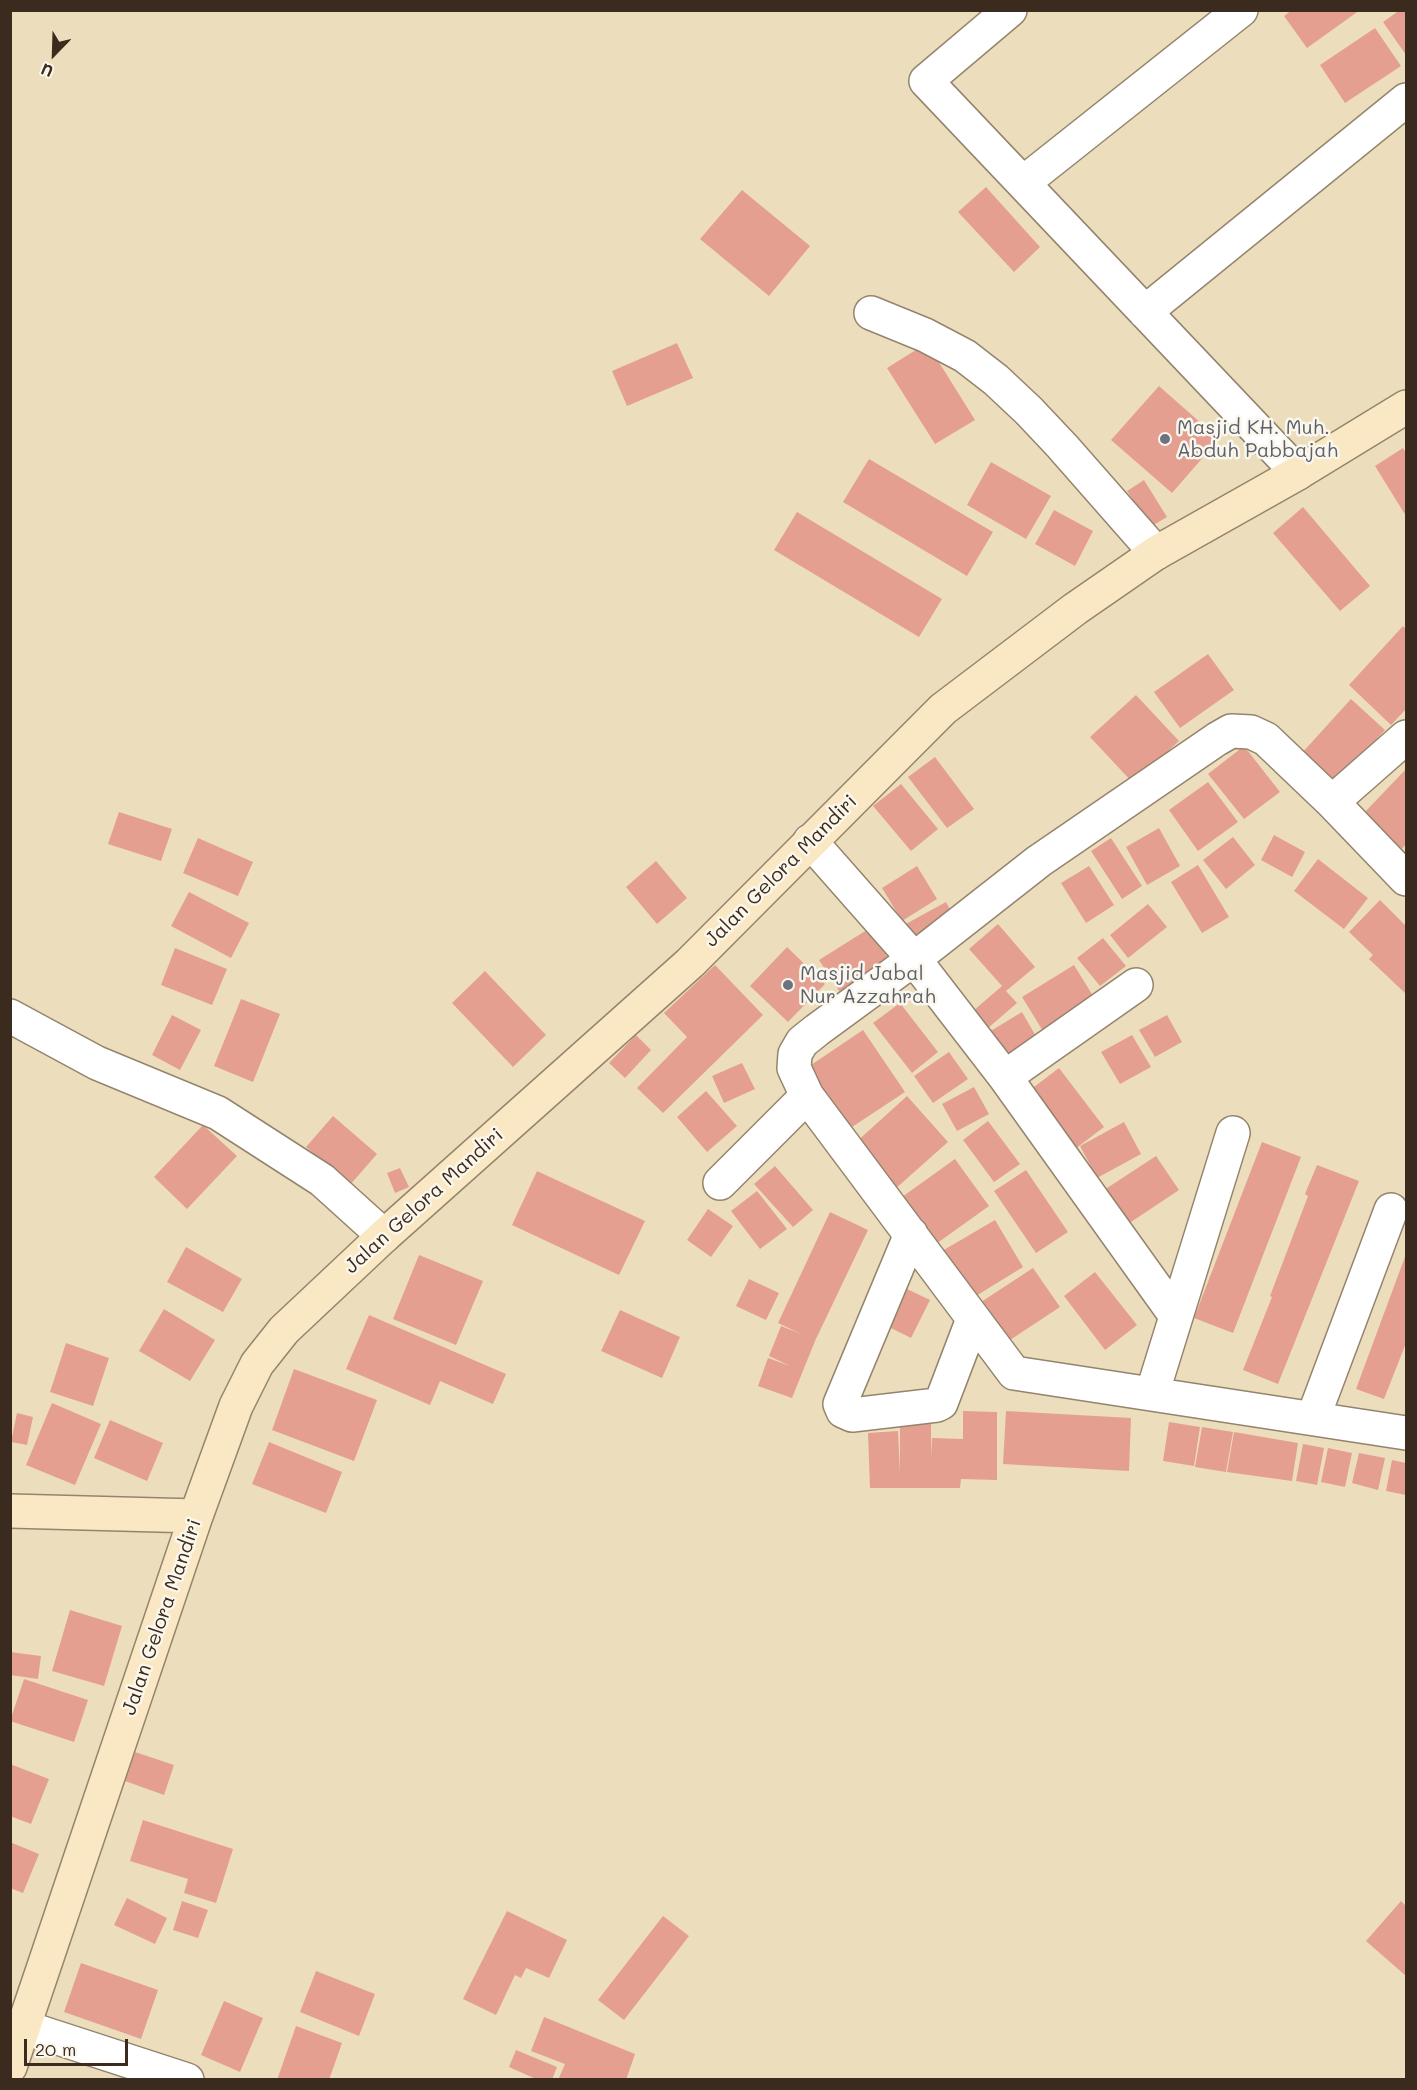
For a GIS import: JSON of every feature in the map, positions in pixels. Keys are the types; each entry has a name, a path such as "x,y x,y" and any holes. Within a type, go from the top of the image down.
{"street":[{"path":"1010,10 926,81 1298,473"},
{"path":"1023,183 1241,10"},
{"path":"1145,312 1407,100"},
{"path":"871,313 925,335 955,351 996,380 1062,446 1156,554"},
{"name":"Jalan Gelora Mandiri","path":"10,2067 196,1516 236,1406 257,1364 284,1330 384,1236 690,963 943,709 1075,609 1156,554 1298,473 1407,407"},
{"path":"1407,879 1332,802 1266,740 1251,732 1231,731 1039,861 802,1042 795,1054 794,1068 807,1096 1014,1373 1407,1432"},
{"path":"1332,802 1407,737"},
{"path":"810,841 914,958 1005,1077 1176,1316"},
{"path":"1005,1077 1136,985"},
{"path":"10,1016 97,1063 218,1113 322,1180 384,1236"},
{"path":"720,1183 807,1096"},
{"path":"1152,1394 1233,1133"},
{"path":"1313,1418 1391,1210"},
{"path":"911,1234 840,1404 843,1411 852,1415 941,1403 974,1319"},
{"path":"10,1511 196,1516"},
{"path":"24,2027 187,2079"}],"building":[{"path":"1292,10 1360,10 1307,48 1284,16"},
{"path":"1400,10 1406,10 1406,55 1383,22"},
{"path":"1375,28 1401,66 1345,103 1320,65"},
{"path":"986,187 1040,247 1014,272 958,212"},
{"path":"742,190 810,246 769,296 700,239"},
{"path":"677,343 693,378 627,406 612,371"},
{"path":"927,343 975,420 935,444 887,368"},
{"name":"Masjid KH. Muh. Abduh Pabbajah","path":"1159,386 1219,439 1172,493 1111,440"},
{"path":"1403,448 1406,453 1406,516 1375,466"},
{"path":"869,459 993,532 967,576 843,502"},
{"path":"991,462 1051,496 1026,539 967,505"},
{"path":"1144,480 1167,517 1150,527 1127,491"},
{"path":"1303,507 1370,586 1340,611 1273,533"},
{"path":"1054,510 1093,531 1075,566 1035,544"},
{"path":"797,512 942,599 919,637 774,550"},
{"path":"1403,626 1406,629 1406,709 1391,725 1349,685"},
{"path":"1208,654 1234,690 1180,728 1154,692"},
{"path":"1136,695 1179,741 1133,783 1090,737"},
{"path":"1351,699 1385,730 1335,784 1301,754"},
{"path":"1244,746 1280,792 1244,819 1208,774"},
{"path":"935,757 974,809 947,828 908,777"},
{"path":"1406,769 1406,844 1402,849 1365,812"},
{"path":"1208,782 1238,822 1198,851 1169,810"},
{"path":"901,784 938,829 911,851 873,806"},
{"path":"119,812 172,829 161,861 108,844"},
{"path":"1159,828 1180,866 1147,885 1126,847"},
{"path":"1274,835 1305,852 1292,877 1261,860"},
{"path":"1233,837 1255,865 1226,889 1203,860"},
{"path":"198,838 253,862 238,896 183,873"},
{"path":"1111,838 1142,886 1122,899 1091,851"},
{"path":"1318,859 1368,898 1344,929 1294,891"},
{"path":"656,861 687,898 657,924 626,887"},
{"path":"1198,865 1229,917 1202,933 1171,882"},
{"path":"917,866 937,899 902,921 882,888"},
{"path":"1089,866 1114,905 1086,923 1061,883"},
{"path":"189,892 249,923 231,958 171,926"},
{"path":"1380,900 1406,926 1406,994 1369,959 1373,955 1349,932"},
{"path":"946,902 957,922 915,945 904,925"},
{"path":"1148,904 1167,927 1128,958 1110,935"},
{"path":"998,924 1035,967 1006,991 1017,1003 987,1029 973,1011 1002,986 969,949"},
{"path":"870,928 893,966 843,997 819,960"},
{"path":"1103,938 1126,966 1100,986 1077,958"},
{"name":"Masjid Jabal Nur Azzahrah","path":"787,947 825,984 788,1022 750,986"},
{"path":"175,948 227,969 212,1005 161,985"},
{"path":"715,965 763,1015 663,1113 637,1088 687,1037 664,1013"},
{"path":"1074,965 1098,1004 1046,1036 1022,997"},
{"path":"485,971 546,1035 513,1067 452,1003"},
{"path":"241,999 280,1014 253,1082 214,1066"},
{"path":"900,1003 938,1052 912,1073 873,1023"},
{"path":"1022,1012 1041,1045 1008,1065 989,1032"},
{"path":"172,1015 201,1030 180,1070 152,1055"},
{"path":"1167,1015 1182,1042 1155,1057 1139,1030"},
{"path":"863,1030 905,1092 849,1129 808,1067"},
{"path":"636,1035 651,1050 625,1078 609,1063"},
{"path":"1132,1035 1151,1067 1120,1084 1101,1052"},
{"path":"949,1052 968,1079 933,1103 914,1076"},
{"path":"742,1063 755,1089 724,1103 712,1076"},
{"path":"1059,1068 1104,1127 1075,1149 1030,1090"},
{"path":"974,1087 989,1114 957,1131 942,1104"},
{"path":"706,1091 737,1126 707,1152 677,1117"},
{"path":"907,1096 948,1142 894,1190 854,1144"},
{"path":"333,1116 377,1154 350,1185 306,1147"},
{"path":"988,1121 1020,1164 994,1182 963,1140"},
{"path":"1124,1122 1141,1154 1097,1178 1080,1146"},
{"path":"203,1125 237,1156 187,1209 154,1177"},
{"path":"1262,1142 1301,1157 1233,1333 1194,1318"},
{"path":"1156,1156 1179,1190 1128,1224 1104,1190"},
{"path":"955,1159 989,1206 936,1244 902,1197"},
{"path":"1317,1165 1359,1181 1278,1384 1243,1370 1272,1297 1270,1296 1308,1196 1305,1194"},
{"path":"775,1166 813,1210 793,1227 754,1184"},
{"path":"400,1168 409,1187 395,1193 387,1173"},
{"path":"1026,1170 1068,1232 1036,1253 994,1191"},
{"path":"537,1171 645,1221 619,1275 512,1225"},
{"path":"757,1191 787,1229 760,1249 731,1211"},
{"path":"708,1209 733,1226 711,1257 687,1240"},
{"path":"830,1212 868,1230 815,1341 792,1398 758,1386 768,1358 790,1366 769,1356 781,1326 801,1334 778,1323"},
{"path":"995,1220 1023,1267 971,1299 942,1251"},
{"path":"186,1247 242,1279 223,1312 167,1282"},
{"path":"1406,1254 1406,1343 1384,1399 1356,1389"},
{"path":"419,1255 483,1281 456,1345 393,1319"},
{"path":"1033,1268 1060,1307 1004,1344 978,1304"},
{"path":"1095,1272 1137,1325 1105,1350 1064,1296"},
{"path":"749,1279 779,1293 766,1320 736,1306"},
{"path":"907,1289 930,1300 911,1338 889,1327"},
{"path":"164,1309 215,1340 190,1381 139,1351"},
{"path":"620,1310 680,1337 662,1378 601,1351"},
{"path":"369,1315 506,1374 493,1404 440,1381 430,1405 346,1369"},
{"path":"66,1343 109,1358 93,1406 50,1392"},
{"path":"294,1369 377,1400 354,1461 272,1430"},
{"path":"52,1403 101,1424 75,1485 26,1465"},
{"path":"963,1411 997,1412 997,1480 961,1479 960,1488 870,1488 868,1433 898,1431 900,1473 900,1421 931,1421 931,1457 932,1438 963,1439"},
{"path":"1006,1411 1131,1418 1129,1471 1003,1464"},
{"path":"17,1413 33,1417 27,1445 11,1442"},
{"path":"110,1420 163,1443 147,1481 94,1458"},
{"path":"1169,1422 1200,1427 1194,1466 1163,1461"},
{"path":"1202,1427 1233,1432 1226,1472 1195,1467"},
{"path":"1234,1432 1298,1443 1292,1481 1227,1472"},
{"path":"269,1442 342,1472 326,1513 252,1484"},
{"path":"1303,1444 1324,1448 1317,1485 1296,1481"},
{"path":"1328,1448 1352,1453 1345,1487 1321,1482"},
{"path":"1359,1453 1385,1458 1378,1490 1352,1483"},
{"path":"1392,1460 1406,1463 1406,1495 1386,1491"},
{"path":"70,1610 122,1626 104,1686 52,1671"},
{"path":"10,1652 41,1656 38,1679 10,1675"},
{"path":"24,1679 88,1700 74,1742 10,1721"},
{"path":"135,1752 174,1765 164,1795 125,1781"},
{"path":"10,1764 49,1779 31,1824 10,1816"},
{"path":"143,1820 233,1849 216,1903 184,1893 188,1879 130,1861"},
{"path":"10,1842 39,1854 23,1893 10,1888"},
{"path":"127,1898 167,1918 155,1944 114,1925"},
{"path":"182,1901 208,1910 198,1938 173,1930"},
{"path":"1401,1901 1406,1906 1406,1976 1366,1941"},
{"path":"507,1911 567,1940 549,1978 526,1968 521,1978 515,1975 496,2015 463,1999"},
{"path":"663,1916 689,1936 624,2020 598,2000"},
{"path":"81,1963 158,1990 141,2039 64,2012"},
{"path":"316,1971 375,1994 359,2036 300,2012"},
{"path":"224,2001 263,2018 240,2072 201,2055"},
{"path":"544,2017 635,2054 626,2080 558,2080 565,2064 531,2051"},
{"path":"296,2026 342,2043 329,2080 277,2080"},
{"path":"516,2050 557,2067 552,2080 538,2080 509,2067"}],"place":[{"name":"Masjid KH. Muh. Abduh Pabbajah","path":"1165,439"},
{"name":"Masjid Jabal Nur Azzahrah","path":"788,985"}]}
